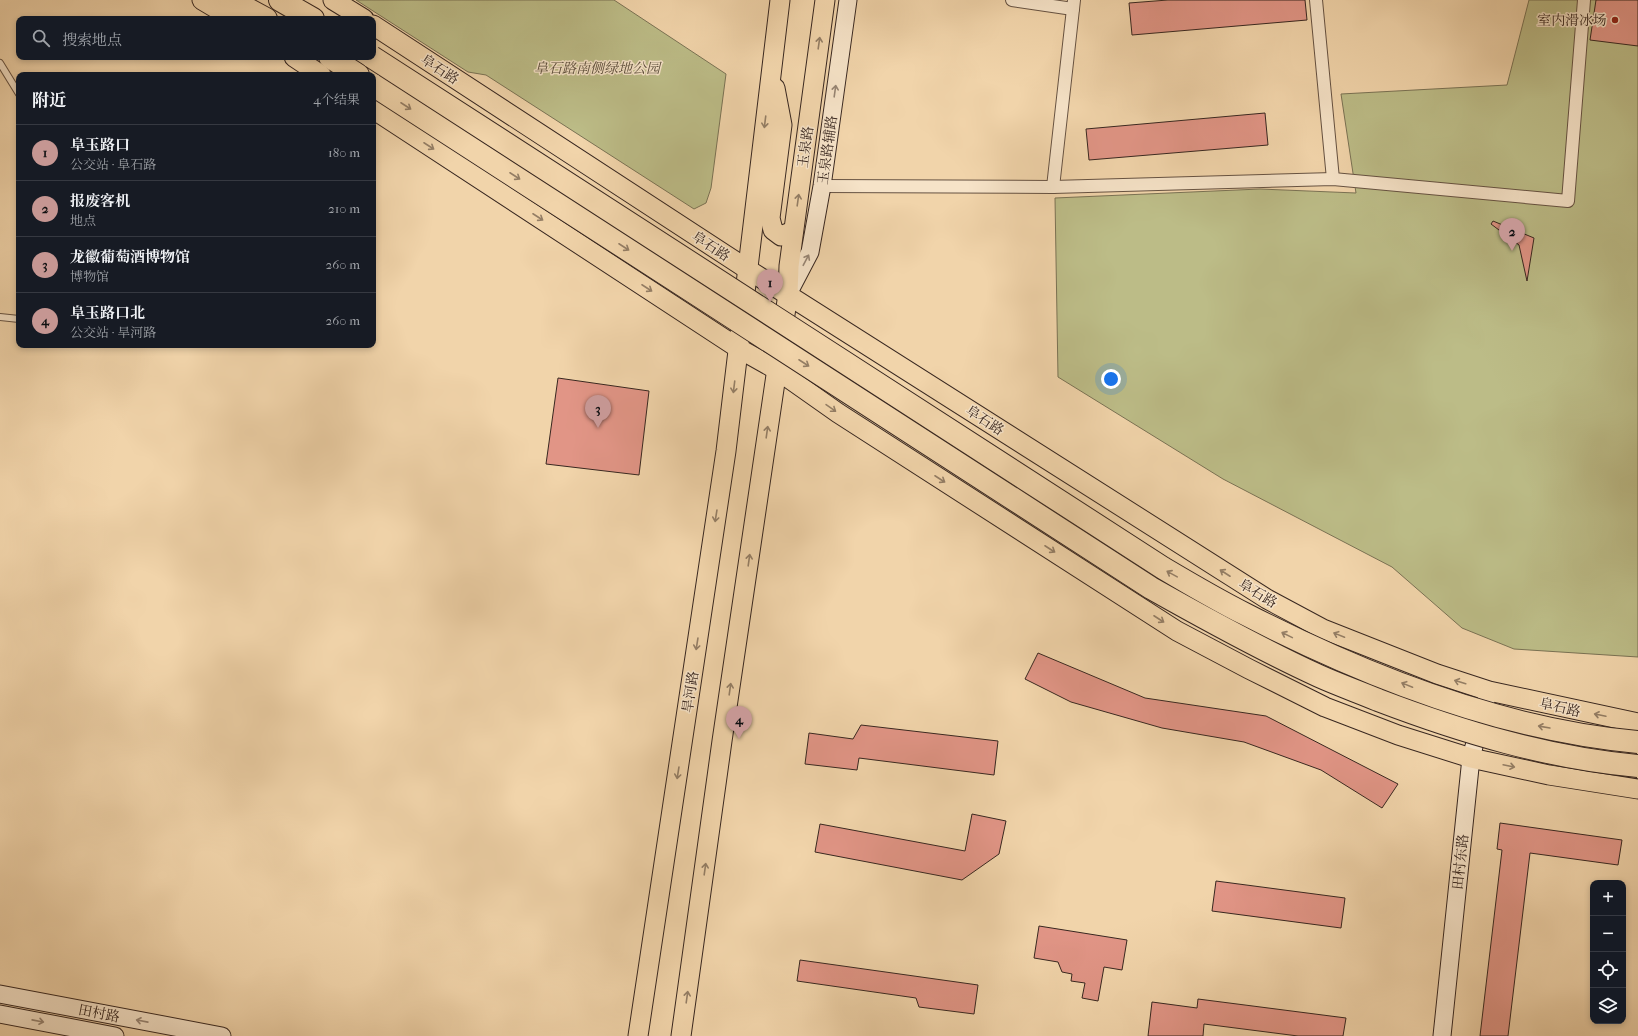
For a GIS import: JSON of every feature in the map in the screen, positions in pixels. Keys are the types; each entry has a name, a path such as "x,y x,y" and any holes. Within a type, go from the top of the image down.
{"highway":[{"path":"231,0 260,16"},
{"path":"280,0 308,16"},
{"path":"335,60 353,72"},
{"name":"阜石路","path":"376,60 1163,568 1245,614 1328,654 1445,700 1526,724 1638,742"},
{"path":"376,87 1151,588 1235,634 1320,677 1439,723 1520,746 1616,764 1638,766"}],"main road":[{"path":"202,0 229,16"},
{"path":"333,0 359,16"},
{"path":"747,269 780,0"},
{"name":"玉泉路","path":"777,370 788,294 789,266 793,231 825,0"},
{"name":"阜石路","path":"376,27 747,269 1267,599 1323,629 1437,674 1489,691 1638,724"},
{"path":"298,60 316,72"},
{"path":"772,71 782,125 770,218 773,230 781,236 793,231"},
{"path":"376,111 738,348 777,370 838,413 1177,631 1249,670 1325,707 1398,735 1471,758 1549,775 1638,789"},
{"name":"旱河路","path":"638,1036 726,451 747,269"},
{"path":"681,1036 722,741 777,370"}],"street":[{"path":"772,0 777,30"},
{"name":"玉泉路辅路","path":"788,294 810,252 822,186 848,0"},
{"path":"1012,0 1074,4 1053,187"},
{"path":"1316,0 1333,179"},
{"path":"822,186 1053,187 1333,179 1568,201 1584,0"},
{"name":"田村东路","path":"1442,1036 1471,758 1489,691"},
{"name":"田村路","path":"0,994 222,1036"},
{"name":"田村路","path":"0,1014 115,1036"}],"lane":[{"path":"0,63 16,89"},
{"path":"0,317 16,319"}],"green space":[{"name":"阜石路南侧绿地公园","path":"356,0 614,0 726,74 711,188 706,203 694,209 486,75 468,72"},
{"path":"1529,0 1638,0 1638,657 1514,649 1462,628 1392,567 1223,479 1058,377 1055,198 1260,189 1356,193 1341,94 1507,85"}],"building":[{"path":"1168,0 1305,0 1307,20 1132,35 1129,3"},
{"name":"室内滑冰场","path":"1596,0 1638,0 1638,46 1590,40"},
{"path":"1265,113 1268,145 1089,160 1086,129"},
{"path":"1493,221 1534,238 1527,281 1519,245 1491,224"},
{"path":"558,378 649,391 639,475 546,464"},
{"path":"1038,653 1145,698 1266,716 1398,784 1382,808 1321,770 1244,742 1162,728 1071,702 1025,679"},
{"path":"861,725 998,741 994,775 859,758 857,770 805,764 809,733 853,739"},
{"path":"972,814 1006,821 999,854 962,880 815,852 820,824 965,851"},
{"path":"1500,823 1622,840 1618,865 1530,853 1508,1036 1480,1036 1502,850 1497,849"},
{"path":"1216,881 1345,898 1341,928 1212,911"},
{"path":"1039,926 1127,940 1122,970 1104,967 1098,1001 1082,998 1085,983 1071,981 1072,974 1062,972 1058,962 1034,958"},
{"path":"800,960 978,985 974,1014 919,1007 916,998 797,981"},
{"path":"1198,999 1346,1018 1343,1036 1298,1036 1204,1024 1203,1036 1148,1036 1152,1002 1197,1008"}],"place":[{"name":"室内滑冰场","path":"1615,20"},
{"name":"报废客机","path":"1512,251"},
{"name":"阜玉路口","path":"770,302"},
{"name":"龙徽葡萄酒博物馆","path":"598,428"},
{"name":"阜玉路口北","path":"739,739"}]}
